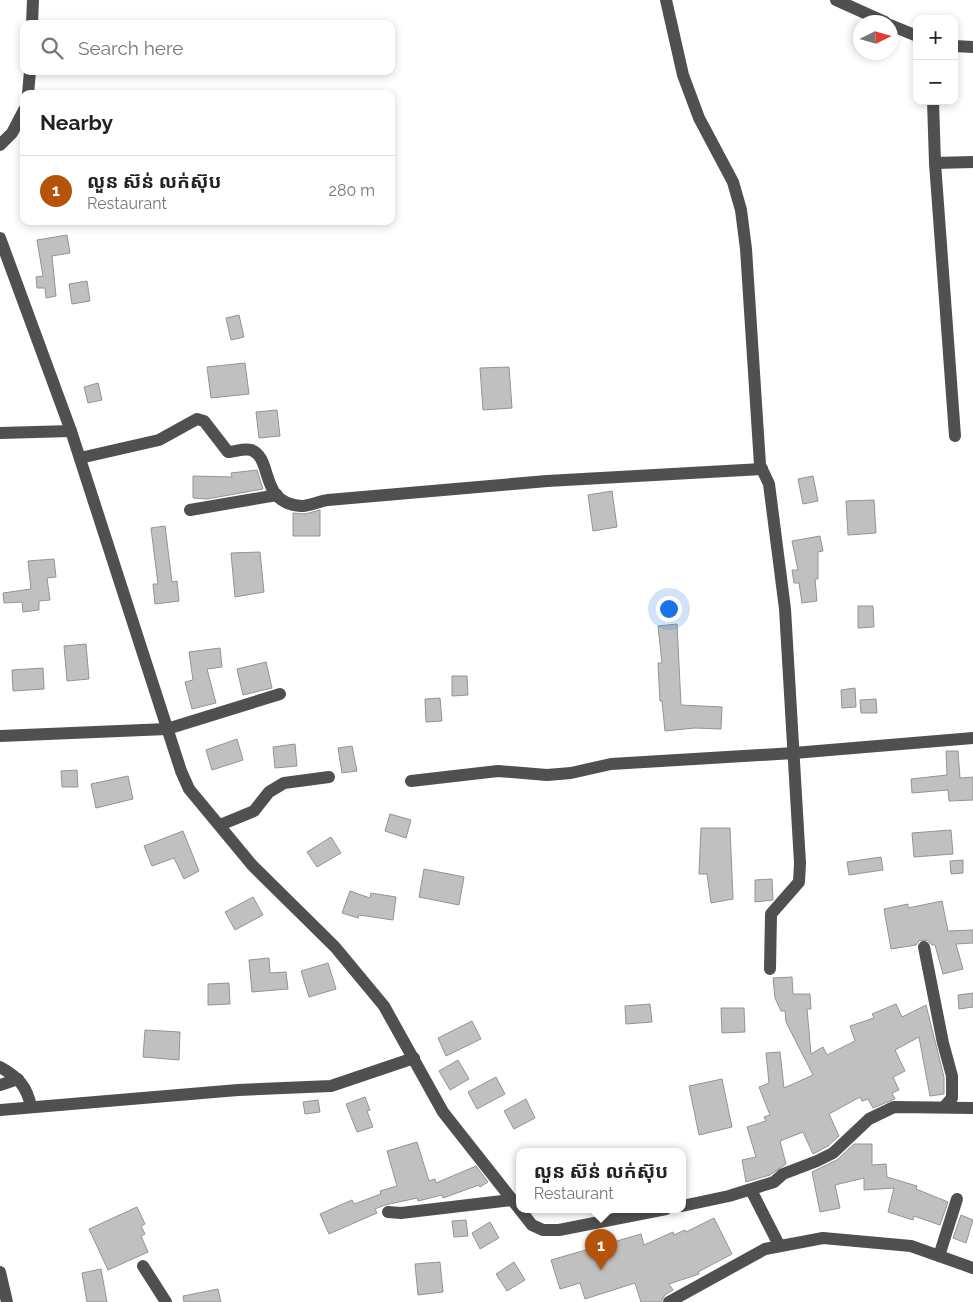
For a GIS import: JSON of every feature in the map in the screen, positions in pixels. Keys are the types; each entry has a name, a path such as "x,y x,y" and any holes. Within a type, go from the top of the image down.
{"street":[{"path":"32,20 33,0"},
{"path":"666,0 682,75 699,118 733,182 741,210 762,469 769,484 785,610 800,863 799,882 770,914 770,969"},
{"path":"836,0 869,15"},
{"path":"898,28 913,34"},
{"path":"958,46 973,48"},
{"path":"28,90 30,75"},
{"path":"933,105 935,163 955,436"},
{"path":"0,145 12,133 20,118"},
{"path":"935,163 973,162"},
{"path":"0,238 71,431 181,771 190,789 252,864 335,947 384,1006 443,1112 516,1206"},
{"path":"80,458 160,440 197,419 204,421 228,452 245,450 256,454 263,462 265,474 277,495 287,504 304,506 328,500 547,481 762,469"},
{"path":"0,433 71,431"},
{"path":"190,510 277,495"},
{"path":"0,736 168,729 280,694"},
{"path":"411,781 498,771 547,775 571,773 610,764 794,753 973,738"},
{"path":"220,825 254,811 268,792 284,782 329,777"},
{"path":"924,946 942,1042 952,1076 952,1098 944,1106"},
{"path":"0,1110 238,1090 331,1086 414,1058"},
{"path":"0,1067 18,1079 28,1093 31,1107"},
{"path":"0,1085 18,1079"},
{"path":"686,1205 751,1190 774,1182 783,1174 833,1153 869,1119 894,1107 944,1106 973,1108"},
{"path":"751,1190 779,1246"},
{"path":"388,1212 401,1213 511,1200"},
{"path":"939,1256 957,1200"},
{"path":"522,1213 532,1225 543,1230 559,1230 646,1213"},
{"path":"669,1302 738,1263 779,1246 823,1238 863,1240 911,1246 973,1268"},
{"path":"143,1266 166,1302"},
{"path":"0,1272 7,1302"}],"building":[{"path":"67,235 70,253 52,256 56,296 46,298 45,288 37,288 36,277 43,276 37,240"},
{"path":"87,281 90,301 72,304 69,284"},
{"path":"239,315 244,337 231,340 226,318"},
{"path":"245,363 249,394 211,398 207,367"},
{"path":"509,367 512,408 483,410 480,368"},
{"path":"98,383 102,400 88,403 84,387"},
{"path":"277,410 280,436 259,438 256,412"},
{"path":"257,470 263,489 207,499 193,498 193,476 232,477 231,473"},
{"path":"813,476 818,501 803,504 798,479"},
{"path":"612,491 617,527 593,531 588,495"},
{"path":"874,500 876,533 848,535 846,501"},
{"path":"320,510 320,536 293,536 293,513 305,514"},
{"path":"165,526 172,582 177,581 179,601 155,604 153,584 158,584 151,528"},
{"path":"820,536 823,551 818,552 818,579 815,579 817,601 802,603 799,583 794,583 792,570 798,570 792,541"},
{"path":"260,552 264,592 235,597 231,553"},
{"path":"54,559 56,577 47,578 50,600 39,601 39,610 23,612 22,602 4,603 3,593 31,589 28,561"},
{"path":"858,606 873,606 874,627 858,628"},
{"path":"677,624 681,705 722,707 721,729 695,728 665,731 662,701 660,701 658,663 662,663 658,626"},
{"path":"86,644 89,679 67,681 64,646"},
{"path":"220,648 222,667 207,669 216,703 192,709 185,682 193,680 189,652"},
{"path":"266,662 272,688 243,695 237,669"},
{"path":"43,668 44,689 13,691 12,670"},
{"path":"452,676 467,676 468,695 452,696"},
{"path":"855,688 856,707 842,708 841,690"},
{"path":"440,698 442,721 426,722 425,699"},
{"path":"876,699 877,713 861,713 860,700"},
{"path":"237,739 243,760 212,770 206,750"},
{"path":"295,744 297,766 275,768 273,747"},
{"path":"352,746 357,771 342,773 338,748"},
{"path":"946,751 958,751 960,778 973,777 973,800 949,801 948,790 912,793 911,779 947,775"},
{"path":"77,770 78,787 62,787 61,771"},
{"path":"128,776 133,799 96,808 91,784"},
{"path":"390,814 411,820 406,838 385,831"},
{"path":"701,828 730,828 733,899 711,903 707,874 699,874"},
{"path":"951,830 953,854 914,857 912,833"},
{"path":"183,831 199,871 184,879 174,858 152,866 144,846"},
{"path":"331,837 341,853 317,867 307,852"},
{"path":"881,857 883,870 849,875 847,862"},
{"path":"963,860 963,873 951,874 950,861"},
{"path":"424,869 464,877 459,905 419,897"},
{"path":"772,879 773,900 755,902 755,880"},
{"path":"350,891 370,898 371,893 396,897 393,920 359,915 358,918 342,913"},
{"path":"253,897 263,915 235,930 225,912"},
{"path":"942,901 948,931 973,930 973,943 956,944 963,969 943,974 935,945 932,945 927,940 919,941 916,945 891,949 884,909 908,904 908,908"},
{"path":"269,958 270,973 286,972 288,989 252,992 249,960"},
{"path":"328,963 336,989 309,997 301,971"},
{"path":"792,977 793,994 810,994 811,1009 807,1009 811,1054 823,1047 827,1055 855,1041 850,1026 874,1018 872,1014 896,1004 902,1017 926,1005 944,1077 944,1094 930,1096 919,1037 895,1050 905,1071 893,1077 899,1090 892,1093 895,1099 873,1108 868,1099 862,1101 860,1097 829,1114 839,1136 828,1146 813,1154 803,1132 780,1141 786,1164 770,1175 746,1182 742,1160 756,1157 747,1127 766,1121 764,1117 770,1115 759,1087 769,1083 766,1053 780,1052 784,1088 813,1075 786,1022 785,1011 781,1011 775,998 773,978"},
{"path":"229,983 230,1004 208,1005 208,984"},
{"path":"973,993 973,1007 959,1009 958,995"},
{"path":"650,1004 652,1022 626,1024 625,1006"},
{"path":"721,1008 744,1008 745,1032 722,1033"},
{"path":"472,1021 481,1039 446,1056 438,1038"},
{"path":"145,1030 180,1032 179,1060 143,1057"},
{"path":"458,1060 469,1079 450,1090 439,1071"},
{"path":"496,1077 505,1094 477,1109 468,1092"},
{"path":"722,1079 732,1127 699,1135 689,1086"},
{"path":"365,1097 370,1110 367,1111 373,1127 357,1132 346,1104"},
{"path":"526,1099 535,1118 514,1129 504,1111"},
{"path":"318,1100 320,1112 305,1114 303,1102"},
{"path":"417,1142 429,1181 435,1179 436,1183 476,1166 488,1182 480,1187 479,1185 443,1198 442,1195 418,1201 417,1198 385,1205 375,1209 377,1213 329,1234 320,1214 352,1200 354,1204 381,1194 380,1191 397,1186 387,1151"},
{"path":"854,1144 872,1144 872,1165 886,1164 887,1177 917,1186 916,1189 948,1202 940,1225 914,1216 913,1220 888,1212 894,1188 864,1190 864,1178 835,1185 840,1208 820,1212 812,1172 837,1160"},
{"path":"137,1207 145,1224 141,1226 145,1234 141,1236 148,1252 108,1270 89,1229"},
{"path":"961,1215 973,1220 966,1243 953,1238"},
{"path":"714,1218 732,1254 698,1272 699,1274 669,1284 673,1290 665,1295 661,1302 641,1302 635,1283 585,1299 580,1283 560,1289 551,1260 641,1234 644,1245 673,1232 674,1235 685,1230 686,1232"},
{"path":"466,1220 468,1236 454,1237 452,1221"},
{"path":"490,1222 499,1238 480,1249 472,1233"},
{"path":"440,1262 443,1292 418,1295 415,1264"},
{"path":"514,1262 525,1280 507,1291 496,1274"},
{"path":"101,1269 107,1302 87,1302 82,1273"},
{"path":"218,1289 221,1302 184,1302 183,1296"}],"place":[{"name":"លួន ស៊ន់ លក់ស៊ុប","path":"601,1270"}]}
